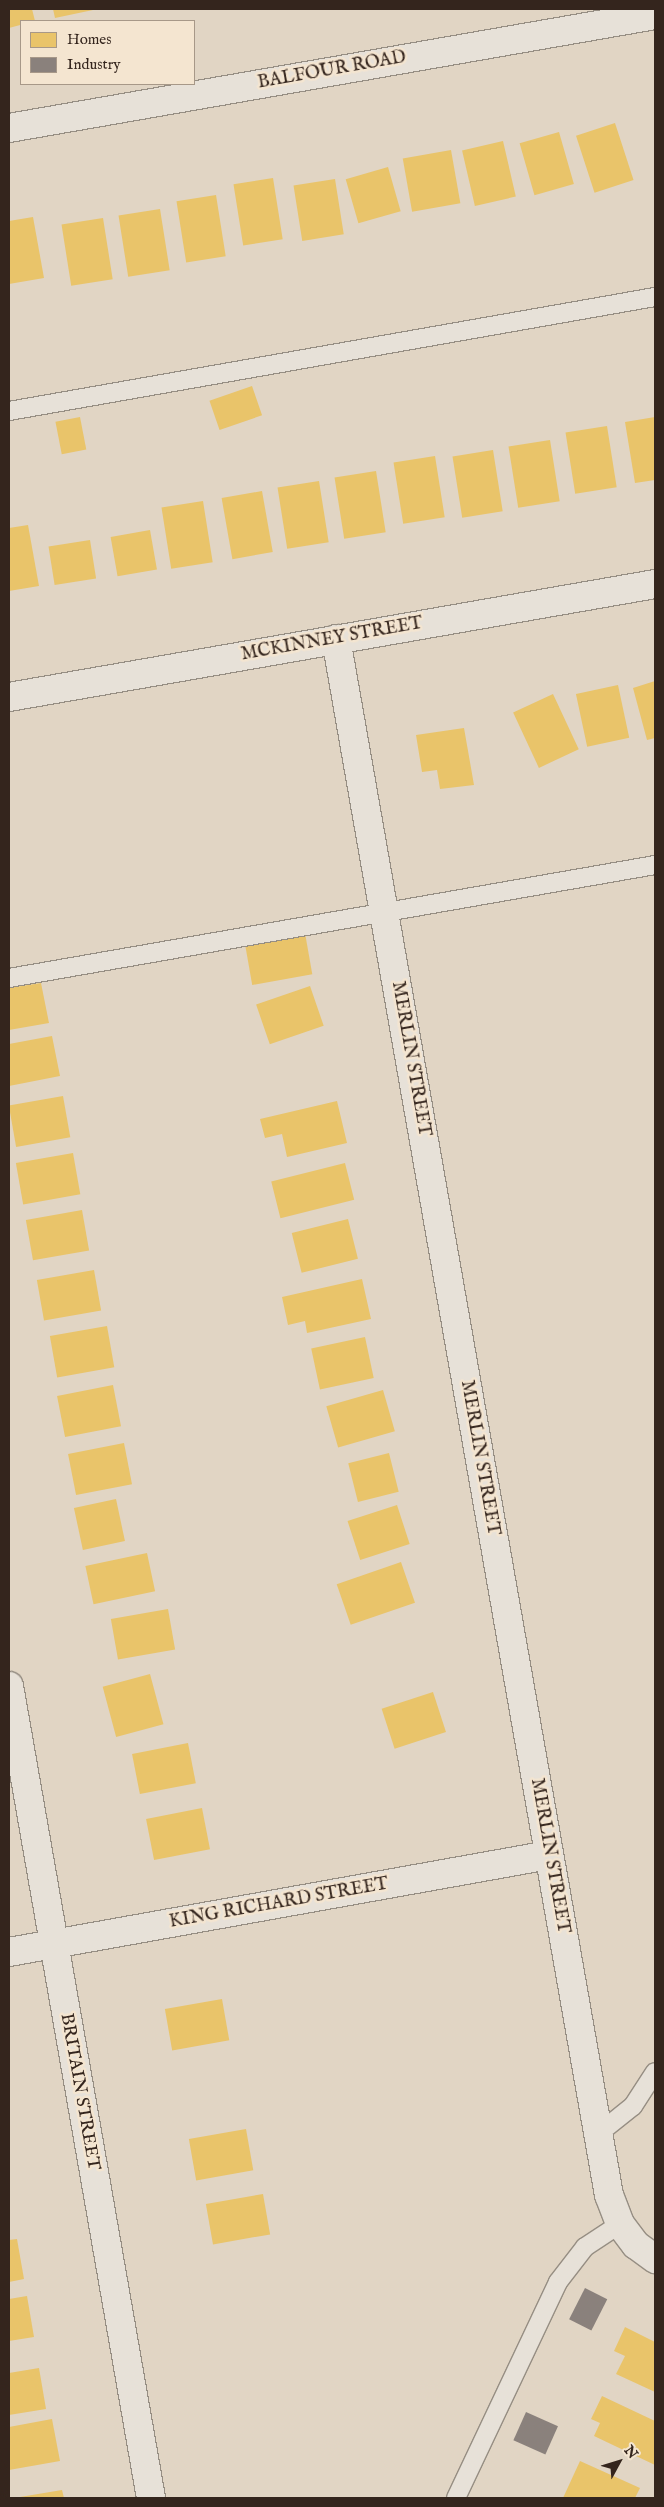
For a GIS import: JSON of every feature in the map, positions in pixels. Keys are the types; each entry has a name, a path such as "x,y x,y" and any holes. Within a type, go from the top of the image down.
{"street":[{"name":"BALFOUR ROAD","path":"9,128 655,15"},
{"name":"MCKINNEY STREET","path":"9,697 655,584"},
{"name":"MERLIN STREET","path":"336,639 609,2194 620,2224 636,2246 655,2260"},
{"name":"BRITAIN STREET","path":"9,1686 151,2498"},
{"name":"KING RICHARD STREET","path":"9,1952 549,1855"}],"lane":[{"path":"9,410 655,297"},
{"path":"9,978 655,865"},
{"path":"598,2134 633,2106 655,2072"},
{"path":"456,2498 558,2282 585,2247 620,2224"}],"building: Homes":[{"path":"9,9 32,9 35,20 20,20 20,25 9,28"},
{"path":"53,9 93,9 93,10 55,18"},
{"path":"615,123 634,180 595,193 576,136"},
{"path":"559,132 574,184 534,195 520,143"},
{"path":"503,141 516,197 475,206 462,150"},
{"path":"451,150 460,203 412,212 403,159"},
{"path":"388,167 401,211 358,223 346,179"},
{"path":"273,178 283,239 243,245 233,184"},
{"path":"335,179 344,234 302,241 294,186"},
{"path":"216,195 226,256 186,262 176,201"},
{"path":"160,209 170,270 128,277 119,216"},
{"path":"33,217 44,278 9,284 9,221"},
{"path":"103,218 113,279 71,286 62,225"},
{"path":"252,386 262,415 220,430 209,401"},
{"path":"80,417 86,449 62,454 55,422"},
{"path":"655,417 655,480 635,483 625,422"},
{"path":"607,426 617,487 575,494 566,433"},
{"path":"550,440 560,501 518,508 509,447"},
{"path":"493,450 503,511 462,518 453,456"},
{"path":"435,456 445,517 403,524 394,463"},
{"path":"376,471 386,532 344,539 335,478"},
{"path":"319,481 329,542 287,549 278,488"},
{"path":"262,491 273,552 232,559 222,498"},
{"path":"203,501 213,562 171,569 162,508"},
{"path":"28,525 39,586 9,591 9,528"},
{"path":"150,530 157,569 118,576 111,537"},
{"path":"90,540 96,579 55,585 49,547"},
{"path":"655,681 655,738 647,740 633,688"},
{"path":"618,685 629,738 587,747 576,694"},
{"path":"553,694 579,749 539,768 513,713"},
{"path":"464,728 474,785 440,789 437,770 422,772 416,735"},
{"path":"305,933 312,974 252,985 245,944"},
{"path":"41,983 49,1023 9,1030 9,988"},
{"path":"310,986 324,1026 270,1044 256,1005"},
{"path":"52,1036 60,1076 9,1086 9,1044"},
{"path":"63,1096 70,1137 16,1147 9,1106"},
{"path":"337,1101 347,1143 287,1157 282,1134 265,1138 260,1119"},
{"path":"73,1153 80,1194 23,1204 16,1163"},
{"path":"345,1163 354,1200 280,1218 271,1181"},
{"path":"82,1210 89,1250 33,1260 26,1220"},
{"path":"348,1219 358,1259 302,1273 292,1233"},
{"path":"94,1270 101,1310 44,1320 37,1280"},
{"path":"362,1279 371,1319 307,1333 305,1321 288,1325 282,1297"},
{"path":"107,1326 114,1367 57,1377 50,1336"},
{"path":"365,1337 374,1378 320,1390 311,1348"},
{"path":"113,1385 121,1426 65,1437 57,1396"},
{"path":"383,1390 395,1431 338,1448 326,1406"},
{"path":"124,1443 132,1484 76,1495 68,1454"},
{"path":"389,1453 399,1492 358,1502 348,1463"},
{"path":"116,1499 125,1541 83,1550 74,1508"},
{"path":"397,1505 410,1544 360,1560 348,1521"},
{"path":"147,1553 155,1591 93,1604 85,1566"},
{"path":"401,1562 415,1603 351,1625 337,1584"},
{"path":"168,1609 175,1649 118,1659 111,1619"},
{"path":"150,1674 163,1724 116,1737 103,1687"},
{"path":"433,1692 446,1732 395,1749 382,1709"},
{"path":"188,1743 196,1783 140,1794 132,1754"},
{"path":"202,1808 210,1849 154,1860 146,1819"},
{"path":"222,1999 229,2040 172,2050 165,2009"},
{"path":"246,2129 253,2170 196,2180 189,2139"},
{"path":"263,2194 270,2234 213,2244 206,2204"},
{"path":"17,2239 24,2279 9,2282 9,2240"},
{"path":"27,2296 34,2337 9,2341 9,2299"},
{"path":"625,2327 655,2342 655,2392 616,2374 625,2356 614,2351"},
{"path":"39,2368 46,2409 9,2415 9,2373"},
{"path":"602,2396 655,2421 655,2465 594,2436 600,2423 591,2419"},
{"path":"52,2419 60,2461 9,2470 9,2427"},
{"path":"580,2461 640,2488 635,2498 563,2498"},
{"path":"62,2490 64,2498 20,2498 20,2497"}],"building: Industry":[{"path":"585,2288 607,2299 591,2331 569,2319"},
{"path":"526,2412 558,2426 545,2455 513,2440"}]}
